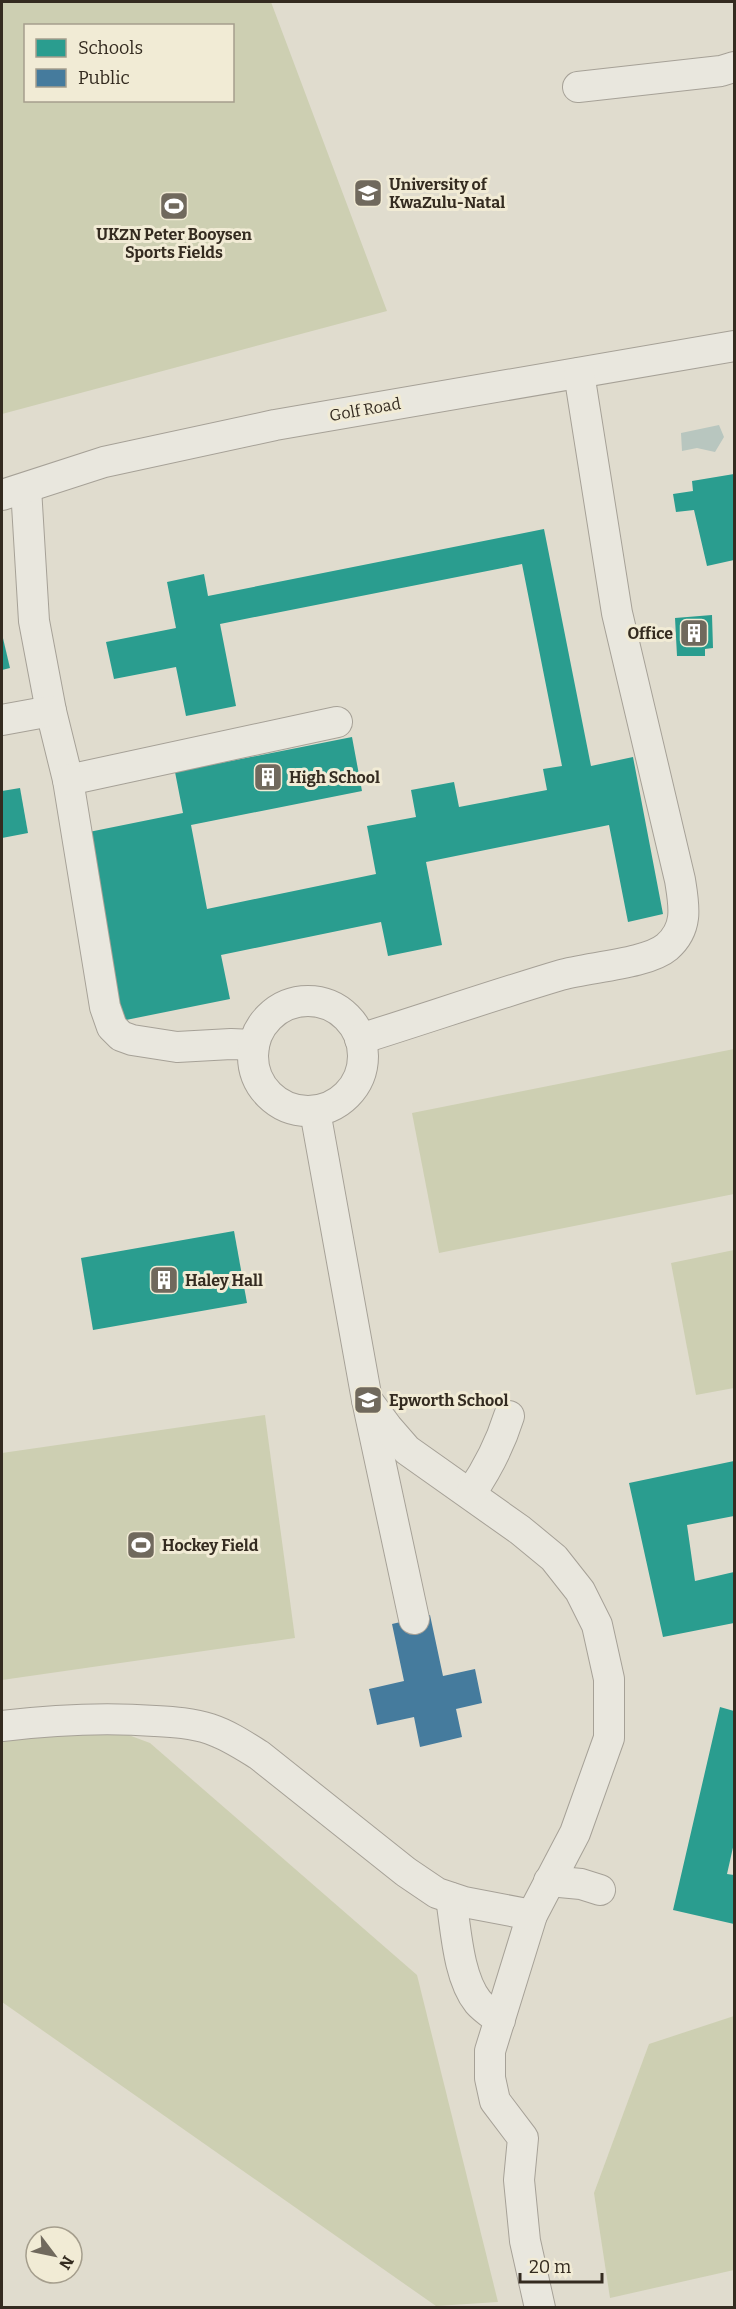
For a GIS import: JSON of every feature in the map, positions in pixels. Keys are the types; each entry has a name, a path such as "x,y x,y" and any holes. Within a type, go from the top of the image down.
{"street":[{"path":"578,87 721,71 735,67"},
{"name":"Golf Road","path":"14,491 104,462 275,425 735,346"},
{"path":"360,1039 563,974 644,957 666,948 682,929 685,912 680,880 617,613 579,372"},
{"path":"14,491 34,621 51,711 68,780 105,1007 112,1027 121,1036 177,1047 254,1045"},
{"path":"2,720 51,711"},
{"path":"68,780 337,722"},
{"path":"305,1001 323,1003 339,1011 352,1023 360,1039 363,1058 358,1077 348,1093 333,1105 315,1111 297,1110 281,1105 267,1094 257,1079 253,1062 254,1045 260,1028 272,1014 287,1005 305,1001"},
{"path":"315,1111 367,1400 414,1619"},
{"path":"367,1400 407,1450 471,1493 554,1558 580,1591 597,1625 609,1679 609,1738 575,1833 532,1915 490,2051 490,2078 495,2100 523,2138 519,2180 524,2230 540,2307"},
{"path":"471,1493 487,1470 500,1443 509,1416"},
{"path":"2,1726 41,1722 129,1719 180,1722 209,1728 259,1755 406,1872 437,1893 464,1902 532,1915"},
{"path":"549,1881 581,1884 600,1890"},
{"path":"451,1898 463,1969 469,1987 483,2007 500,2020"}],"green space":[{"name":"UKZN Peter Booysen Sports Fields","path":"2,2 271,2 387,311 2,414"},
{"path":"734,1049 734,1194 439,1253 412,1113"},
{"path":"734,1250 734,1388 696,1395 671,1263"},
{"name":"Hockey Field","path":"265,1415 295,1638 2,1680 2,1453"},
{"path":"80,1717 150,1743 417,1975 498,2302 436,2306 2,2002 2,1736"},
{"path":"734,2016 734,2270 610,2298 594,2193 649,2044"}],"shaded area":[{"path":"719,425 724,437 715,452 697,448 682,451 681,433"}],"building: Schools":[{"path":"734,474 734,560 707,566 694,510 676,512 673,494 693,491 692,481"},
{"name":"High School","path":"544,529 591,766 633,757 663,914 628,922 609,825 426,862 442,945 388,956 381,922 221,955 230,999 121,1021 84,833 183,813 175,772 352,737 362,791 191,825 207,909 376,874 367,826 416,817 411,790 454,782 459,807 547,790 543,769 562,766 522,564 220,624 236,706 186,716 176,667 114,679 106,642 176,628 167,582 204,574 208,596"},
{"name":"Office","path":"712,615 713,648 705,649 705,656 677,656 675,618"},
{"path":"2,634 10,668 2,670"},
{"path":"20,788 28,833 2,838 2,791"},
{"name":"Haley Hall","path":"234,1231 247,1303 93,1330 81,1258"},
{"path":"734,1461 734,1516 687,1525 695,1581 734,1572 734,1623 663,1637 629,1483"},
{"path":"720,1707 734,1711 734,1843 727,1874 734,1875 734,1924 673,1910"}],"building: Public":[{"path":"430,1615 443,1676 475,1669 482,1703 456,1709 462,1737 420,1747 414,1717 377,1725 369,1689 404,1681 392,1624"}],"place":[{"name":"University of KwaZulu-Natal","path":"368,193"},
{"name":"UKZN Peter Booysen Sports Fields","path":"174,206"},
{"name":"Office","path":"694,633"},
{"name":"High School","path":"268,777"},
{"name":"Haley Hall","path":"164,1280"},
{"name":"Epworth School","path":"368,1400"},
{"name":"Hockey Field","path":"141,1545"}]}
